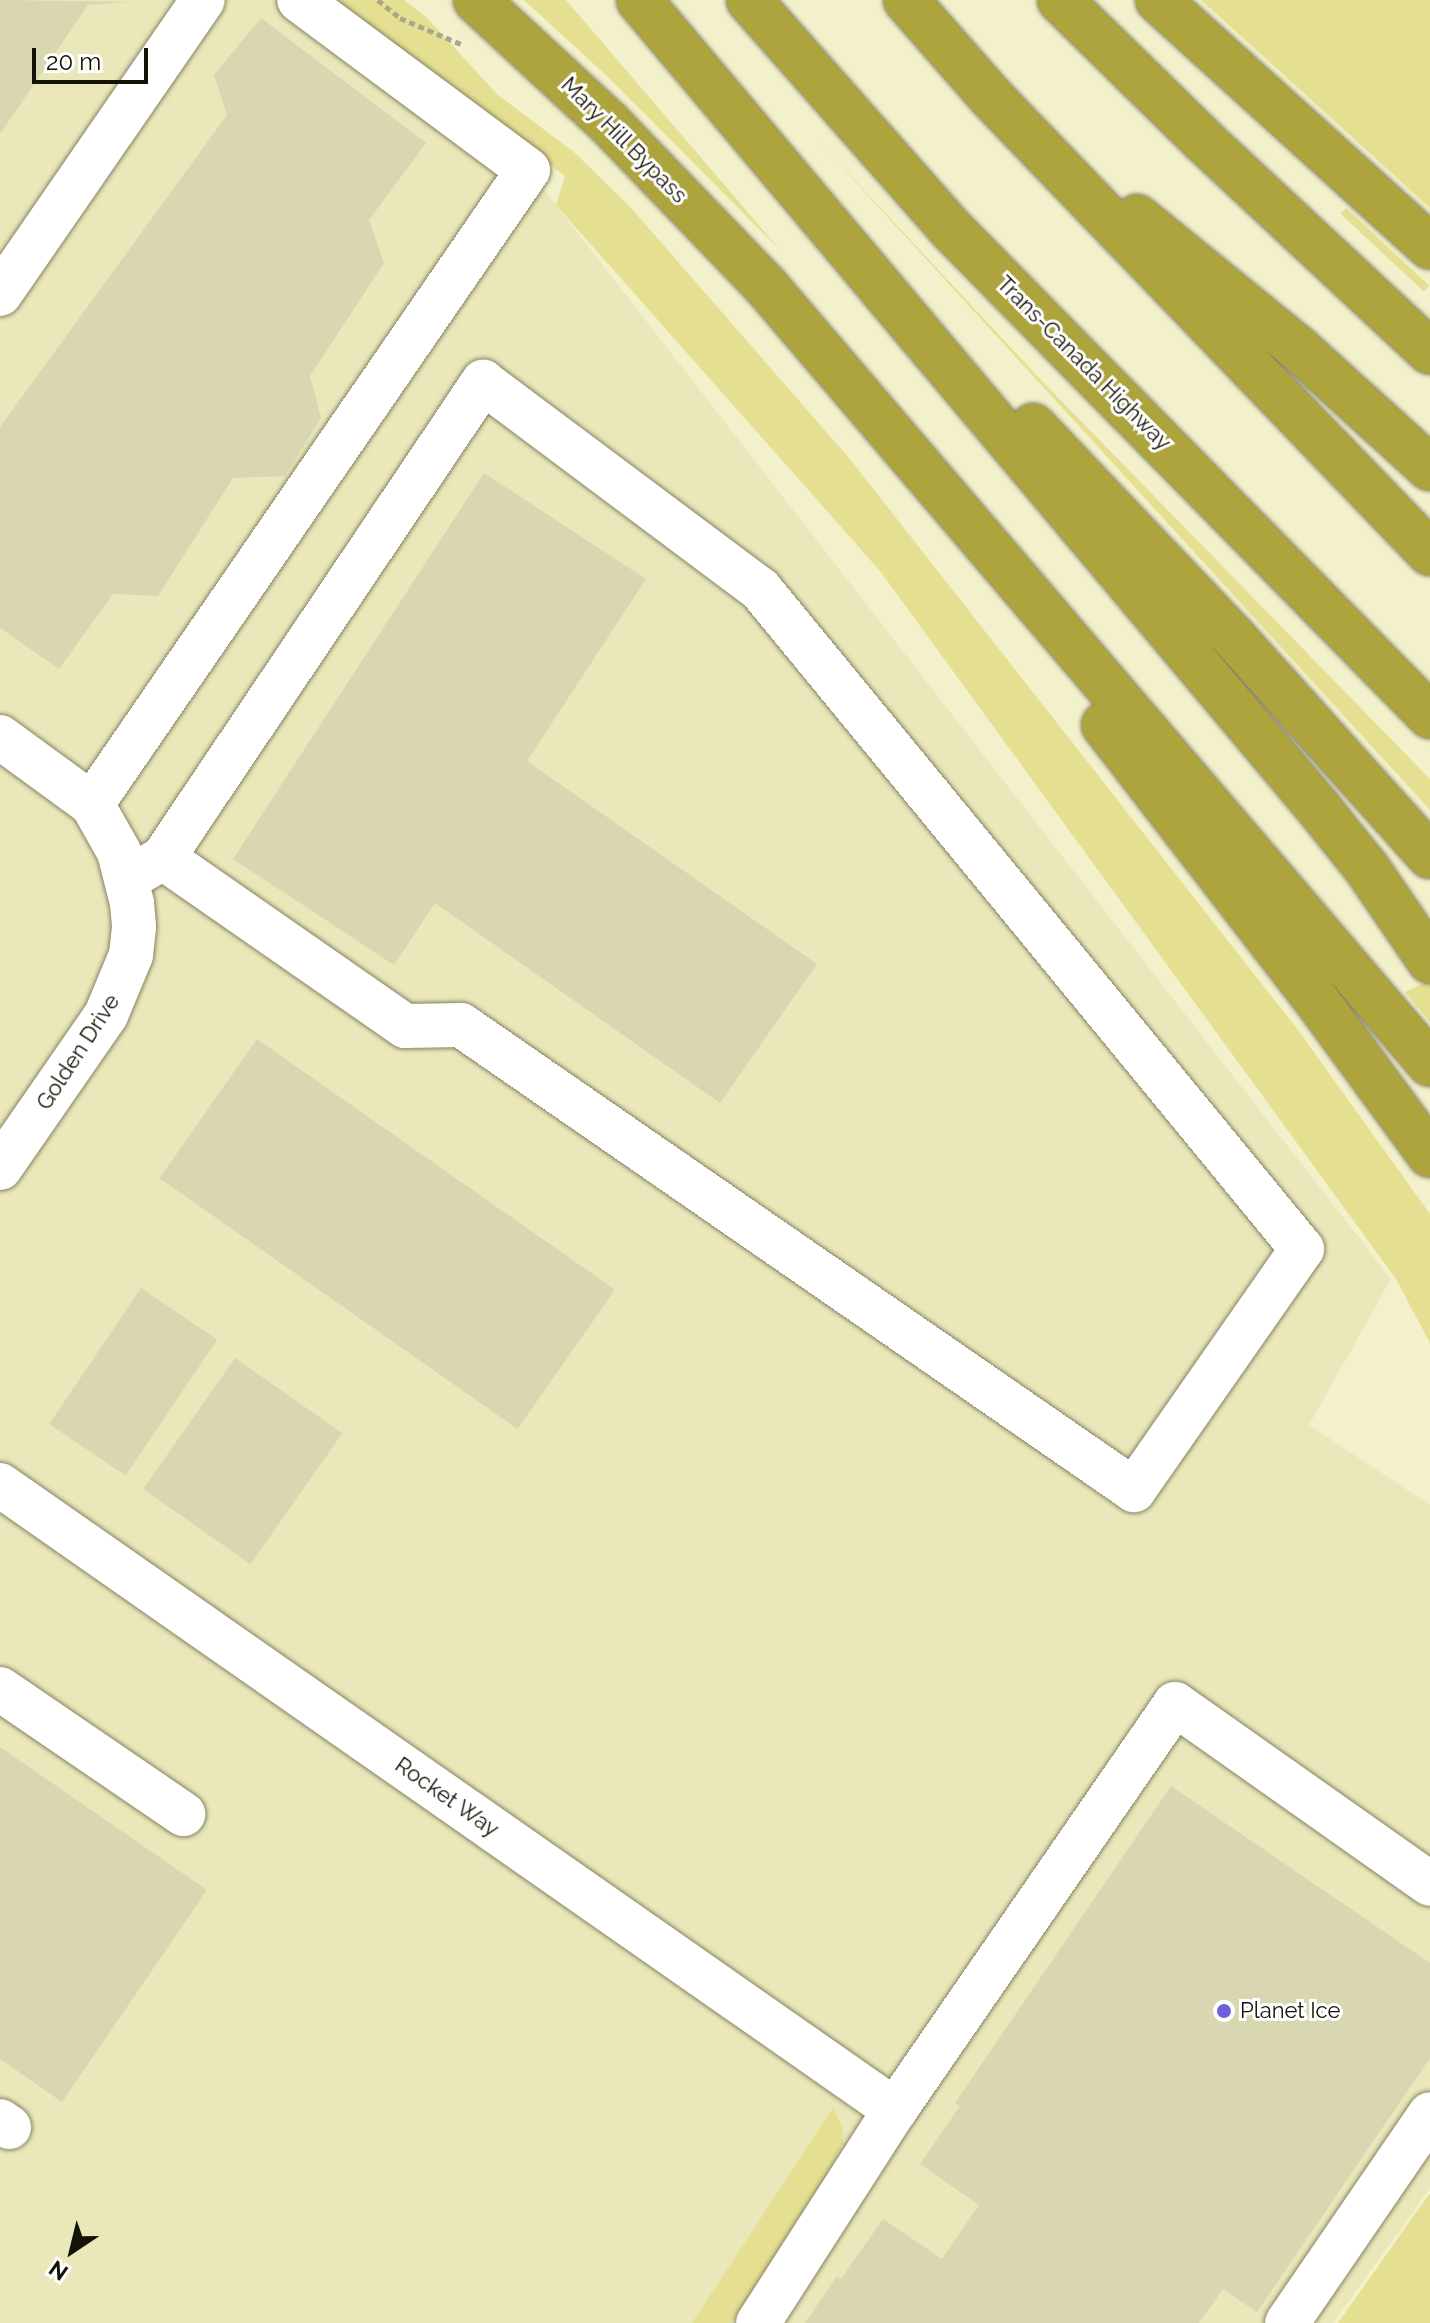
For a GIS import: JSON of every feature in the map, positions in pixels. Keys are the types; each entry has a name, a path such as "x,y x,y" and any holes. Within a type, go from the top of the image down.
{"highway":[{"name":"Mary Hill Bypass","path":"476,0 609,123 765,285"},
{"path":"639,0 1320,810 1368,870 1430,961"},
{"name":"Trans-Canada Highway","path":"749,0 951,229 1430,716"},
{"path":"906,0 991,97 1430,553"},
{"path":"1060,0 1204,141 1430,352"},
{"path":"1158,0 1430,247"},
{"path":"991,97 1299,349 1430,468"},
{"path":"742,120 1236,640 1430,856"},
{"path":"765,285 1430,1064"},
{"path":"765,285 1313,995 1430,1155"}],"street":[{"path":"0,294 203,0"},
{"path":"0,737 92,804 528,170 299,0"},
{"path":"483,382 760,589 1302,1249 1134,1490 461,1025 405,1026 145,868 483,382"},
{"name":"Golden Drive","path":"0,1168 106,1015 122,984 131,955 145,868 119,852 92,804"},
{"name":"Rocket Way","path":"0,1485 895,2110"},
{"path":"0,1689 183,1814"},
{"path":"758,2323 895,2110 1175,1704 1430,1884"},
{"path":"1287,2323 1430,2114"}],"shaded area":[{"path":"0,0 338,0 465,88 1391,1279 1309,1425 1430,1505 1430,2188 1333,2323 0,2323"},
{"path":"337,0 404,0 427,18 498,95 575,153 632,209 849,458 1298,1030 1430,1214 1430,1343 1396,1279 880,571 556,205 565,176"},
{"path":"524,0 566,0 781,251 608,77"},
{"path":"1201,0 1430,0 1430,208 1318,106"},
{"path":"809,131 1039,378 1430,779 1430,810"},
{"path":"1346,208 1429,286 1424,292 1341,214"},
{"path":"1430,980 1430,1022 1405,992"},
{"path":"833,2108 843,2130 843,2142 818,2194 731,2323 692,2323"},
{"path":"1430,2193 1430,2323 1338,2323"}],"building":[{"path":"0,0 130,2 88,5 0,134"},
{"path":"261,18 426,143 369,220 384,263 310,376 321,418 285,476 233,478 158,596 113,594 59,669 0,628 0,427 227,115 214,75"},
{"path":"484,473 646,579 527,761 817,964 720,1103 435,903 394,965 233,859"},
{"path":"257,1039 615,1290 517,1429 159,1178"},
{"path":"141,1288 217,1339 126,1475 49,1424"},
{"path":"235,1358 342,1433 251,1564 143,1489"},
{"path":"0,1747 207,1890 62,2102 0,2059"},
{"name":"Planet Ice","path":"1171,1786 1430,1963 1430,2058 1257,2312 1223,2289 1199,2323 805,2323 837,2276 841,2279 883,2219 942,2259 979,2205 920,2164 960,2106 955,2103"}],"place":[{"name":"Planet Ice","path":"1224,2011"}]}
